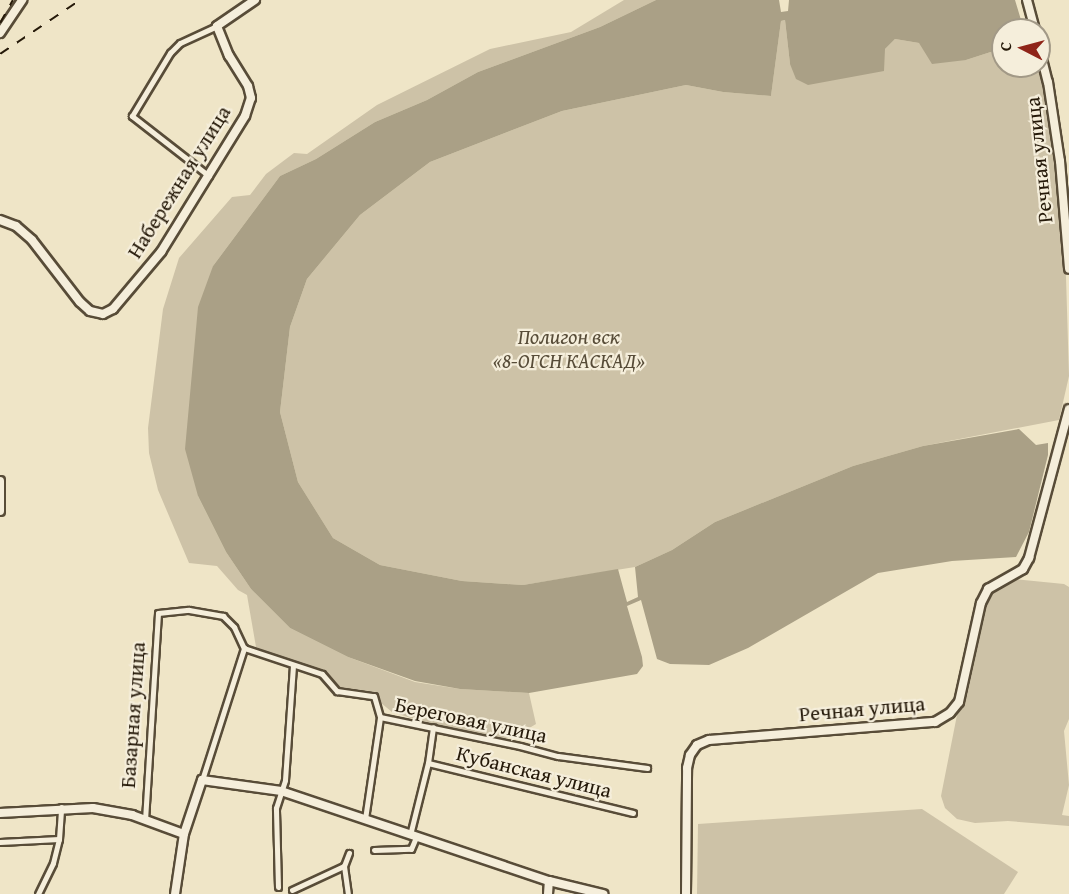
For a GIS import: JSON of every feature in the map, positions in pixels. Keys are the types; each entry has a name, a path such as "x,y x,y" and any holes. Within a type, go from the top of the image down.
{"main road":[{"path":"0,33 22,0"},
{"path":"217,26 255,0"},
{"path":"1027,0 1032,18"},
{"name":"Набережная улица","path":"0,220 16,226 32,240 80,302 90,311 103,314 112,309 161,252 236,134 251,98 248,87 229,56 217,26"},
{"name":"Речная улица","path":"1047,78 1060,161 1069,269"},
{"name":"Речная улица","path":"686,894 687,768 690,755 697,745 709,740 935,722 950,713 959,702 981,603 988,589 1023,569 1029,558 1069,409"},
{"path":"0,481 0,511"},
{"path":"175,894 184,834 202,780 280,791 549,881 603,894"},
{"name":"Базарная улица","path":"0,813 61,807 113,810 184,834"},
{"path":"548,894 549,881"}],"street":[{"path":"209,176 132,116 170,53 180,43 217,26"},
{"name":"Базарная улица","path":"145,820 158,613 189,610 223,616 234,627 244,648"},
{"path":"202,780 244,648"},
{"name":"Береговая улица","path":"244,648 322,674 337,691 374,696 380,717 433,726 558,756 647,768"},
{"path":"278,886 276,808 285,780 293,666"},
{"path":"365,819 380,717"},
{"path":"374,850 411,849 433,726"},
{"name":"Кубанская улица","path":"428,763 633,813"},
{"path":"38,894 53,863 59,839 61,807"},
{"path":"0,842 59,839"},
{"path":"348,894 344,866 349,853"},
{"path":"292,890 344,866"}],"green space":[{"path":"624,0 656,0 600,27 478,72 427,100 375,122 316,159 280,176 213,266 198,496 226,552 251,589 290,628 348,657 415,682 460,689 529,693 536,724 521,733 502,739 414,719 392,712 381,703 376,692 340,687 322,670 307,668 256,647 247,595 238,590 217,566 189,563 158,490 149,453 148,428 163,309 179,258 232,197 250,195 266,174 294,153 307,154 377,105 490,49 571,32"},
{"name":"Полигон вск «8-ОГСН КАСКАД»","path":"785,20 790,64 885,49 895,39 919,43 966,60 991,52 991,78 1044,78 1066,277 1069,376 1059,420 923,446 853,466 715,522 672,550 635,567 523,585 462,581 380,565 333,538 298,482 280,412 290,327 307,279 360,215 430,162 562,111 686,85 723,92 771,96 781,21"},
{"path":"1014,579 1064,584 1069,587 1069,719 1064,731 1069,785 1062,815 1069,816 1069,826 1008,821 975,823 957,819 945,808 941,796 957,715 967,696 988,599 995,590"},
{"path":"922,809 1018,872 1004,894 697,894 698,824"}],"shaded area":[{"path":"656,0 779,0 781,12 788,11 789,0 1015,0 1020,18 991,18 991,52 966,60 932,64 919,43 895,39 885,49 884,71 808,85 796,79 790,64 785,20 781,21 771,96 723,92 686,85 562,111 430,162 360,215 307,279 290,327 280,412 298,482 333,538 380,565 462,581 523,585 618,569 627,602 638,597 635,567 672,550 715,522 853,466 923,446 1019,429 1036,445 1048,443 1048,455 1029,532 1016,557 952,561 878,573 748,648 709,665 670,664 657,659 641,600 627,606 642,657 643,666 637,674 529,693 460,689 415,681 348,657 290,628 251,589 226,552 198,496 185,449 198,307 213,266 280,176 316,159 375,122 427,100 478,72 600,27"}],"railway":[{"path":"0,23 13,0"},
{"path":"0,54 80,0"}]}
